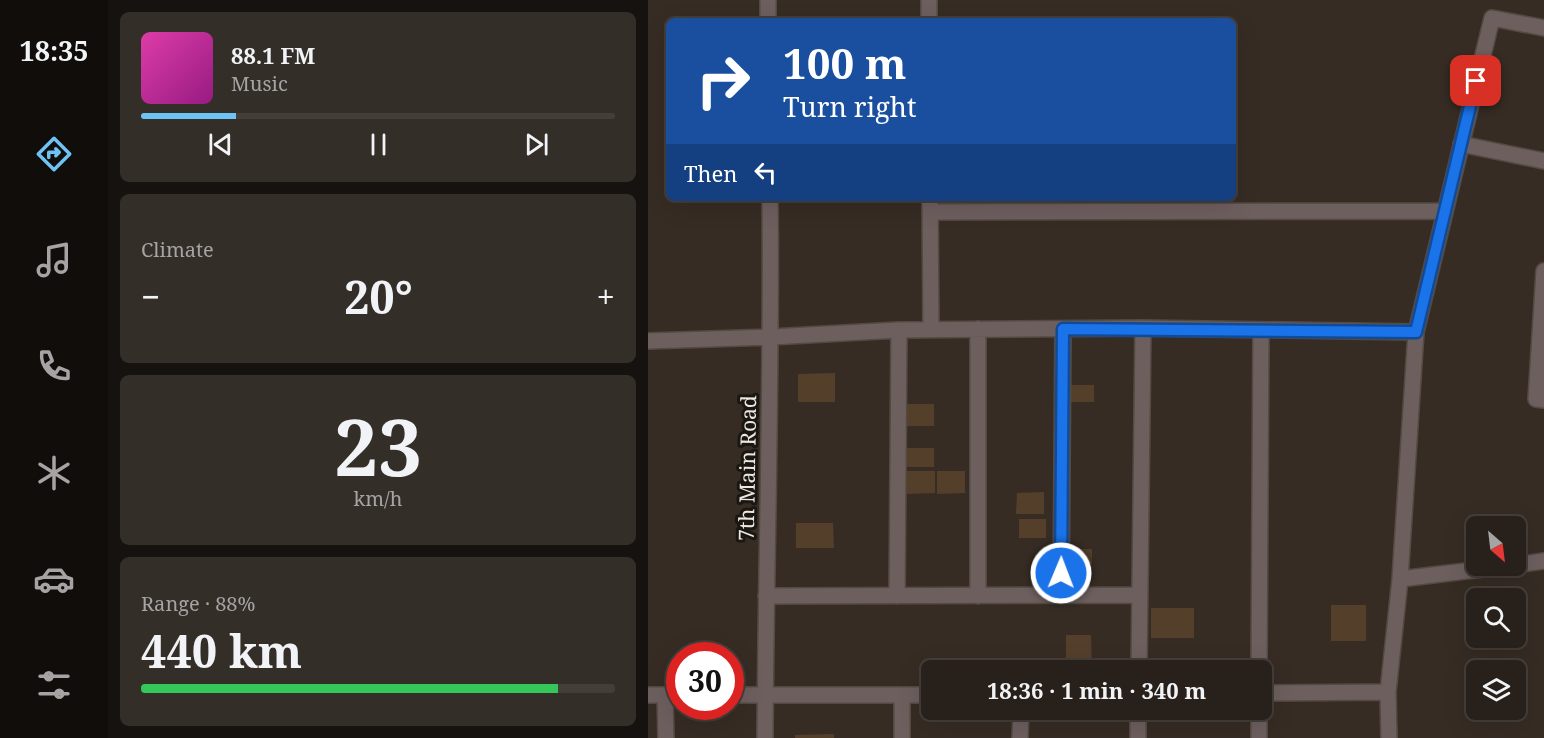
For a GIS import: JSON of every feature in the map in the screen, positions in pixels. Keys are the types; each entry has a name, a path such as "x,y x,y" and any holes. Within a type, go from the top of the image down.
{"street":[{"path":"768,0 768,18"},
{"path":"929,0 929,18"},
{"path":"1389,738 1388,692 1400,579 1416,332 1492,18 1544,28"},
{"path":"1461,144 1544,161"},
{"name":"7th Main Road","path":"765,738 765,596 771,337 770,201"},
{"path":"931,329 930,205 1445,211"},
{"path":"1544,271 1536,399 1544,400"},
{"path":"648,341 931,329 1143,328 1416,332"},
{"path":"1139,660 1143,328"},
{"path":"978,329 978,596"},
{"path":"1061,596 1063,329"},
{"path":"897,596 899,330"},
{"path":"1259,660 1261,330"},
{"path":"1526,563 1544,561"},
{"path":"1400,579 1466,571"},
{"path":"765,596 1140,596"},
{"path":"1272,693 1388,692"},
{"path":"744,695 921,695"},
{"path":"902,695 902,738"},
{"path":"648,696 666,696"},
{"path":"666,738 669,720"},
{"path":"1020,738 1021,720"},
{"path":"1138,720 1138,738"},
{"path":"1259,720 1259,738"}],"building":[{"path":"835,373 835,402 798,402 798,374"},
{"path":"1069,385 1094,385 1094,402 1069,402"},
{"path":"904,404 934,404 934,426 904,426"},
{"path":"906,448 934,448 934,467 906,467"},
{"path":"906,471 935,471 935,493 906,494"},
{"path":"937,471 965,471 965,493 937,494"},
{"path":"1044,492 1044,514 1016,514 1017,493"},
{"path":"1019,519 1046,519 1046,538 1019,538"},
{"path":"796,523 833,523 834,548 796,548"},
{"path":"1067,549 1092,549 1092,564 1067,564"},
{"path":"1331,605 1366,605 1366,641 1331,641"},
{"path":"1151,608 1194,608 1194,638 1151,638"},
{"path":"1066,635 1091,635 1092,660 1066,660"},
{"path":"834,734 834,738 795,738 795,735"}],"route":[{"path":"1061,573 1063,329 1416,332 1476,81"}]}
